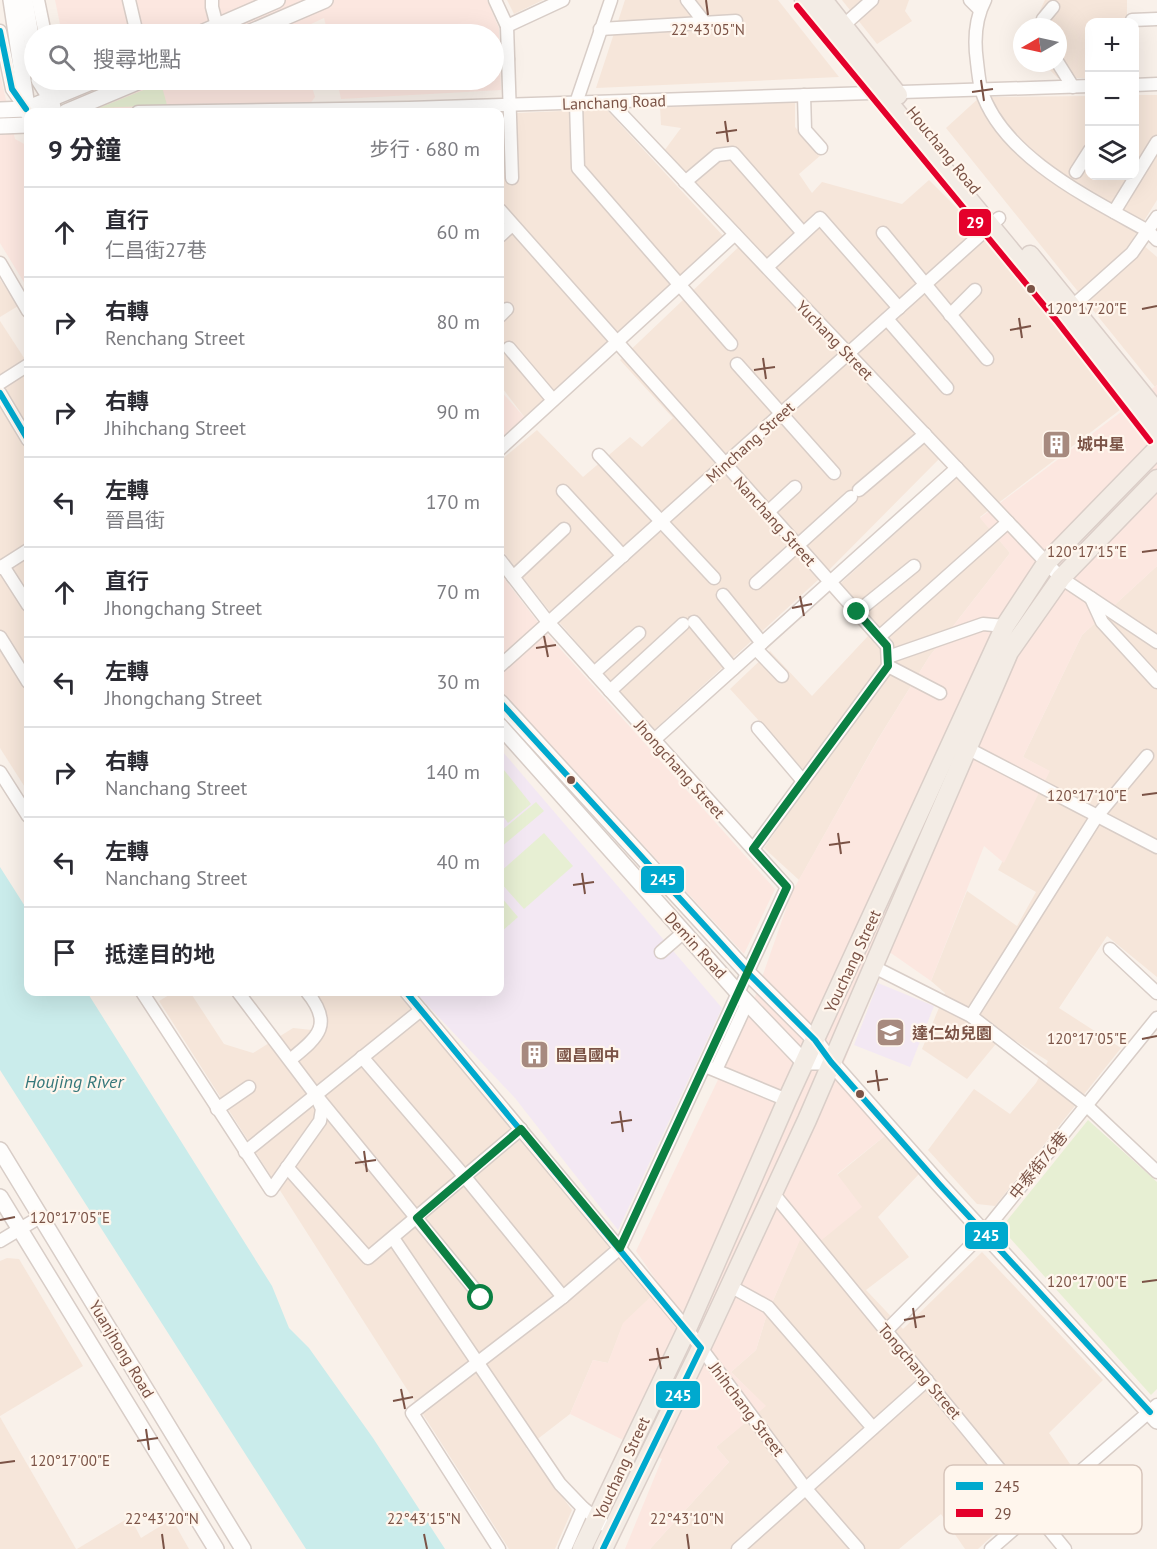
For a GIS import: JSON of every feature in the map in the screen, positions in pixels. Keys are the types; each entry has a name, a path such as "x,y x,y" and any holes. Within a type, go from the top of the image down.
{"main road":[{"name":"Houchang Road","path":"804,0 889,93 1068,310 1157,412"},
{"name":"Houchang Road","path":"823,0 844,25 889,93"},
{"name":"Houchang Road","path":"1068,310 1157,435"},
{"name":"Youchang Street","path":"584,1545 590,1514 687,1329 804,1062 1005,626 1047,562 1157,449"},
{"name":"Youchang Street","path":"603,1549 611,1540 773,1193 1009,652 1061,578 1157,479"}],"street":[{"path":"11,0 24,78"},
{"path":"25,0 29,24"},
{"path":"38,0 43,24"},
{"path":"129,0 135,24"},
{"path":"231,24 277,0"},
{"path":"269,24 325,0"},
{"path":"495,0 507,26 512,178"},
{"path":"507,26 563,0"},
{"path":"611,0 576,103 578,168 731,344"},
{"path":"687,0 705,23"},
{"path":"844,25 872,0"},
{"path":"970,0 982,5 974,44 981,90 998,123 1046,172 1152,236"},
{"path":"213,2 217,24"},
{"path":"1044,18 1053,7"},
{"path":"1139,19 1157,18"},
{"path":"600,29 736,21"},
{"path":"0,31 12,89 25,108"},
{"path":"1063,72 1072,87"},
{"path":"1139,85 1157,84"},
{"name":"Lanchang Road","path":"459,108 1085,86"},
{"path":"25,90 27,108"},
{"path":"44,90 52,106"},
{"path":"52,106 53,90"},
{"path":"52,106 79,90"},
{"path":"76,108 119,90"},
{"path":"804,95 805,130 821,148"},
{"name":"Yuchang Street","path":"609,102 1061,578 1152,639"},
{"path":"0,110 24,111"},
{"path":"0,126 24,125"},
{"path":"1114,212 1157,142"},
{"path":"685,182 717,155 733,153 803,233"},
{"path":"1076,172 1085,157"},
{"name":"Nanchang Street","path":"504,215 887,646 888,661"},
{"path":"1068,310 1152,236 1157,217"},
{"path":"766,267 820,218 899,308"},
{"name":"Minchang Street","path":"504,662 995,222"},
{"path":"504,232 512,225"},
{"path":"883,233 987,359"},
{"path":"504,445 735,234"},
{"path":"0,263 24,304"},
{"path":"950,315 975,290"},
{"path":"887,319 947,388"},
{"path":"509,348 554,400"},
{"path":"737,364 834,473"},
{"path":"0,383 24,368"},
{"path":"0,393 24,433"},
{"path":"756,583 925,434"},
{"path":"599,455 714,578"},
{"path":"654,740 957,468"},
{"path":"768,512 795,487"},
{"path":"563,491 623,556"},
{"path":"879,637 1008,522"},
{"path":"513,577 564,529"},
{"path":"24,553 2,567 24,599"},
{"name":"Jhongchang Street","path":"504,565 548,622 787,887 748,973 743,998 711,1068 620,1248"},
{"path":"857,612 914,566"},
{"path":"723,595 782,676"},
{"path":"1091,598 1102,622 1157,682"},
{"path":"610,691 689,623 733,669"},
{"path":"753,849 888,661 983,624 1005,626"},
{"path":"1152,639 1157,627"},
{"path":"594,673 639,633"},
{"path":"0,638 24,676"},
{"path":"888,661 940,693"},
{"name":"Demin Road","path":"504,706 748,973 815,1040 831,1062 984,1232 1155,1413"},
{"path":"758,728 803,781"},
{"name":"Demin Road","path":"504,730 743,998 804,1062"},
{"path":"951,741 1157,847"},
{"path":"971,1016 1097,816 1154,757"},
{"path":"0,772 24,810"},
{"path":"661,952 684,932"},
{"path":"1110,949 1157,993"},
{"path":"872,966 971,1016 1087,1106 1157,1172"},
{"path":"145,996 271,1190 320,1121 322,1109 315,1094"},
{"path":"241,996 315,1094 481,1298"},
{"path":"290,1060 315,1037 322,1023 320,1008 310,996"},
{"name":"Jhihchang Street","path":"409,996 687,1329 806,1489 858,1549"},
{"path":"245,1152 421,1010"},
{"name":"中泰街76巷","path":"886,1331 984,1232 1157,1018"},
{"path":"362,1058 465,1177 563,1297"},
{"path":"804,1062 831,1062"},
{"path":"711,1068 787,1100"},
{"path":"217,1109 249,1087"},
{"path":"287,1167 368,1258 521,1129"},
{"name":"Yuanjhong Road","path":"0,1150 242,1549"},
{"name":"Tongchang Street","path":"773,1193 997,1465"},
{"name":"Yuanjhong Road","path":"0,1197 216,1549"},
{"path":"0,1241 40,1217"},
{"path":"393,1238 560,1484 590,1514 611,1540"},
{"path":"499,1549 412,1413 563,1297 620,1248"},
{"path":"730,1286 768,1307 873,1428"},
{"path":"738,1549 927,1380"},
{"path":"1090,1465 1155,1413"},
{"path":"565,1549 590,1514"},
{"path":"991,1549 1008,1534"},
{"name":"Tongchang Street","path":"1053,1534 1065,1549"}],"shaded area":[{"path":"55,0 487,0 497,24 326,24 324,18 311,24 60,24"},
{"path":"507,0 543,0 514,14"},
{"path":"625,0 778,0 839,77 596,88"},
{"path":"842,0 909,0 905,11 912,21 877,44"},
{"path":"1045,0 1127,0 1127,18 1085,18 1085,78 1058,78 1052,72 1067,72 1067,18 1036,18"},
{"path":"0,74 15,139 24,144 24,282 0,243"},
{"path":"73,90 313,90 315,97 307,108 75,108"},
{"path":"339,90 501,90 341,99"},
{"path":"1139,95 1157,95 1157,200 1134,237 1157,257 1157,385 1155,387 946,128 980,97 1085,96 1085,180 1139,180"},
{"path":"795,102 795,127 821,155 799,174 812,193 822,182 902,204 929,180 967,218 1125,406 980,517 1010,553 929,657 878,739 799,880 764,848 812,779 730,689 770,651 812,696 868,636 830,593 957,477 940,458 830,569 653,731 547,608 504,553 504,458 537,430 583,477 630,437 642,447 673,418 620,360 747,239 664,151 681,128 661,125 660,107"},
{"path":"606,109 725,238 525,418 504,390 504,114"},
{"path":"0,279 18,306 0,317"},
{"path":"0,321 24,358 24,786 0,748"},
{"path":"1157,385 1157,566 1082,635 1023,757 1050,771 1004,863 984,846 931,981 888,951 838,1078 886,1135 837,1174 862,1207 812,1248 800,1240 767,1314 756,1350 731,1372 766,1406 716,1447 729,1462 650,1549 625,1549 662,1459 570,1414 593,1360 608,1363 623,1323 661,1287 636,1251 748,1017 792,892 880,736 929,657 1010,553 980,518"},
{"path":"504,394 525,418 504,439"},
{"path":"1157,566 1157,977 1107,936 1059,1008 1121,1048 995,1206 977,1204 928,1150 974,1089 1010,1114 1036,1083 1048,1061 1004,1034 967,1079 922,1049 945,993 931,981 967,891 1017,926 1036,892 998,870 1049,771 1023,757 1082,635"},
{"path":"504,578 547,634 775,889 744,954 526,718 504,737"},
{"path":"504,753 722,1008 618,1230 515,1098 419,996 504,996"},
{"name":"達仁幼兒園","path":"878,983 934,1006 910,1067 854,1045"},
{"path":"167,996 193,996 224,1044 253,1053 293,1028 312,1030 315,1013 304,996 401,996 651,1297 623,1324 608,1363 593,1360 570,1414 526,1448 572,1510 555,1549 509,1549 159,1001"},
{"path":"886,1135 919,1174 878,1217 909,1257 866,1290 903,1329 982,1252 1103,1380 1049,1433 1070,1464 944,1465 944,1518 941,1514 899,1549 650,1549 729,1462 716,1447 765,1406 731,1372 756,1350 767,1314 800,1239 837,1175"},
{"path":"7,1258 19,1259 83,1366 0,1416 0,1261"},
{"path":"0,1417 76,1549 0,1549"},
{"path":"130,1517 141,1538 172,1519 189,1549 77,1549"},
{"path":"955,1534 994,1534 978,1549 965,1549"}],"green space":[{"path":"144,90 163,90 167,105 99,108"},
{"path":"504,770 531,804 508,823 504,818"},
{"path":"536,802 544,811 504,845 504,829"},
{"path":"544,833 573,866 524,909 504,886 504,868"},
{"path":"504,900 518,917 504,929"},
{"path":"1088,1120 1157,1182 1157,1389 1151,1395 1001,1228"}],"water":[{"name":"Houjing River","path":"0,867 24,905 24,996 90,996 272,1286 289,1328 309,1348 373,1438 445,1549 306,1549 0,1070"}],"transit line":[{"name":"29","path":"797,6 1056,320 1150,441"},
{"name":"245","path":"0,31 12,89 25,108"},
{"name":"245","path":"0,393 24,433"},
{"name":"245","path":"504,706 748,973 815,1040 831,1062 939,1184 1150,1412"},
{"name":"245","path":"409,996 701,1348 603,1549"}],"place":[{"name":"城中星","path":"1056,444"},
{"name":"達仁幼兒園","path":"891,1033"},
{"name":"國昌國中","path":"535,1055"}],"route":[{"path":"481,1298 417,1218 521,1129 620,1248 787,887 753,849 888,666 887,646 857,612"}]}
